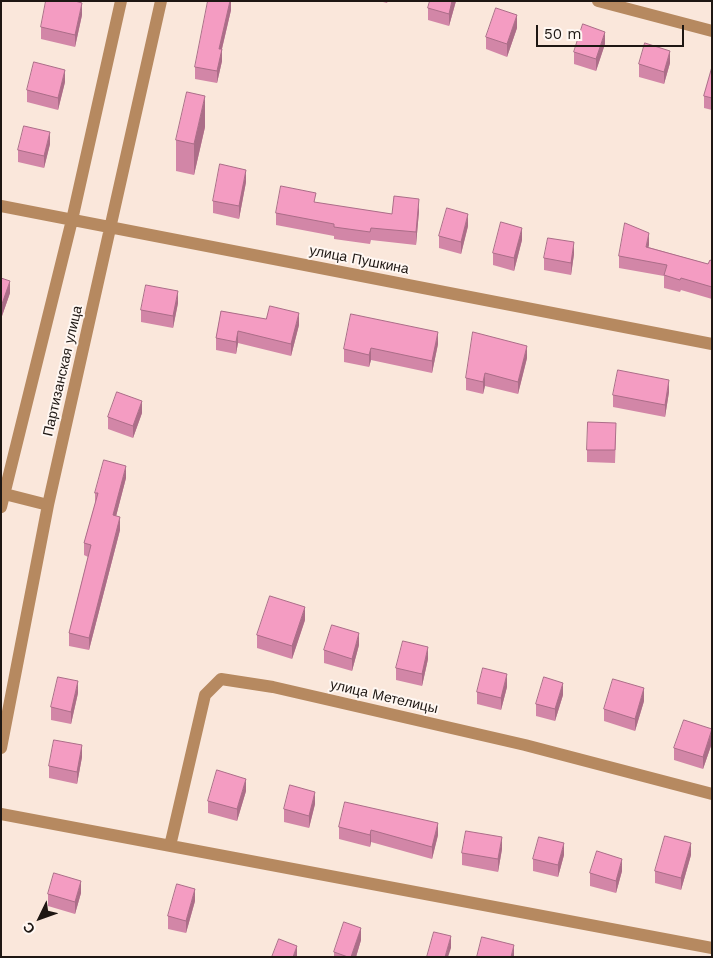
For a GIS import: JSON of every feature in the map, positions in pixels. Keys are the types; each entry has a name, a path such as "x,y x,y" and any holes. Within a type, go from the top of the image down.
{"street":[{"name":"Партизанская улица","path":"1,507 72,220 121,1"},
{"name":"Партизанская улица","path":"1,748 48,505 161,1"},
{"path":"598,1 712,31"},
{"name":"улица Пушкина","path":"1,206 712,344"},
{"path":"3,493 48,505"},
{"name":"улица Метелицы","path":"170,846 205,695 221,679 274,687 515,743 712,794"},
{"path":"1,814 712,948"}],"building":[{"path":"46,1 75,1 82,3 75,35 41,27"},
{"path":"208,1 230,1 219,49 222,49 217,71 195,67"},
{"path":"430,1 452,1 449,14 428,8"},
{"path":"496,8 517,15 507,44 486,37"},
{"path":"583,24 605,32 596,59 574,52"},
{"path":"645,43 670,51 664,72 639,64"},
{"path":"34,62 65,70 58,98 27,90"},
{"path":"712,67 712,98 704,96"},
{"path":"187,92 205,96 194,144 176,140"},
{"path":"24,126 50,132 44,156 18,150"},
{"path":"220,164 246,170 239,206 213,201"},
{"path":"281,186 316,193 314,202 392,214 394,196 419,199 416,232 371,228 370,232 334,227 334,224 276,213"},
{"path":"447,208 468,214 461,242 439,236"},
{"path":"501,222 522,228 514,258 493,253"},
{"path":"625,223 649,233 646,247 708,264 710,260 712,261 712,287 664,275 667,265 619,256"},
{"path":"548,238 574,242 571,263 544,258"},
{"path":"1,278 10,281 2,304 1,304"},
{"path":"146,285 178,291 173,316 141,310"},
{"path":"270,306 299,313 291,344 238,331 236,342 216,338 221,311 266,319"},
{"path":"351,314 438,332 432,361 371,348 369,355 344,349"},
{"path":"473,332 527,346 518,382 485,373 483,382 466,378"},
{"path":"618,370 669,380 665,405 613,395"},
{"path":"117,392 142,401 133,426 108,417"},
{"path":"588,422 616,423 615,450 587,450"},
{"path":"104,460 126,466 113,515 120,517 89,638 69,633 91,545 84,543 98,493 95,493"},
{"path":"270,596 305,607 292,646 257,635"},
{"path":"332,625 359,633 352,659 324,650"},
{"path":"403,641 428,647 422,674 396,668"},
{"path":"483,668 507,674 501,698 477,692"},
{"path":"58,677 78,681 71,712 51,707"},
{"path":"544,677 563,683 555,709 536,704"},
{"path":"613,679 644,688 635,719 604,709"},
{"path":"684,720 712,729 703,757 674,748"},
{"path":"54,740 82,745 77,772 49,766"},
{"path":"217,770 246,779 237,809 208,801"},
{"path":"290,785 315,792 309,816 284,809"},
{"path":"345,802 438,823 432,847 371,830 370,835 339,827"},
{"path":"466,831 502,837 498,859 462,853"},
{"path":"665,836 691,843 681,878 655,871"},
{"path":"539,837 564,843 558,865 533,859"},
{"path":"597,851 622,859 616,881 590,873"},
{"path":"54,873 81,881 75,902 48,894"},
{"path":"177,884 195,889 186,921 168,916"},
{"path":"344,922 361,928 351,957 334,952"},
{"path":"434,932 451,936 445,957 427,957"},
{"path":"482,937 514,945 511,957 477,957"},
{"path":"279,939 297,946 293,957 272,957"}]}
